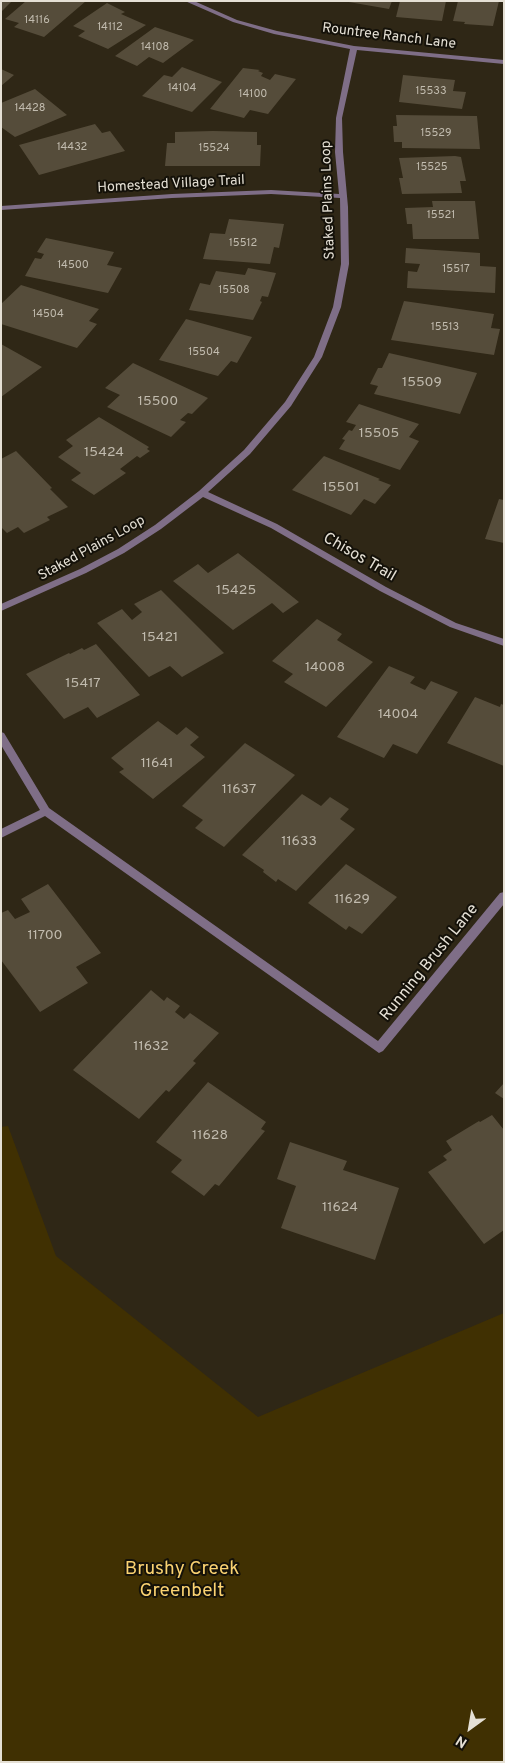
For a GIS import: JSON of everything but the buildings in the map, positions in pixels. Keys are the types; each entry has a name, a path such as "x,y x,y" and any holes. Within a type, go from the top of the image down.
{"street":[{"name":"Rountree Ranch Lane","path":"188,1 235,21 276,34 354,48 504,62"},
{"name":"Staked Plains Loop","path":"1,608 43,591 121,551 158,527 202,493 247,452 288,404 318,357 337,307 345,264 339,118 354,48"},
{"name":"Homestead Village Trail","path":"1,208 172,196 271,192 343,196"},
{"name":"Chisos Trail","path":"202,493 274,526 383,589 453,626 504,643"},
{"path":"1,736 46,811 1,834"},
{"name":"Running Brush Lane","path":"46,811 379,1048 504,896"}],"green space":[{"name":"Brushy Creek Greenbelt","path":"8,1126 56,1256 258,1417 504,1313 504,1762 1,1762 1,1127"}]}
